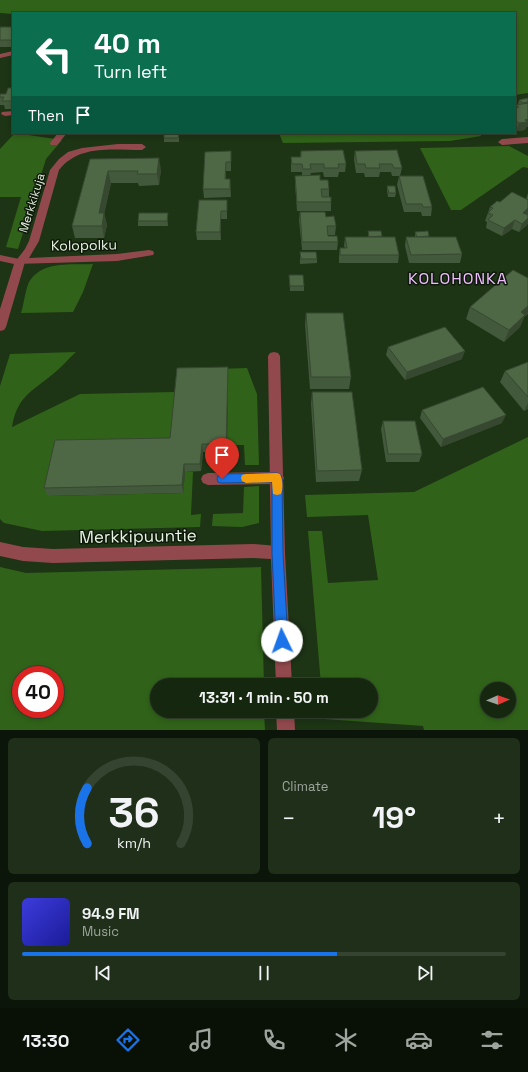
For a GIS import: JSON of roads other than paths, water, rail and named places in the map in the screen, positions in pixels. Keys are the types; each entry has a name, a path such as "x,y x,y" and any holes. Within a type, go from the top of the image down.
{"street":[{"path":"0,56 12,54"},
{"path":"54,143 62,134"},
{"path":"502,142 528,140"},
{"name":"Merkkikuja","path":"20,262 30,250 55,170 60,162 73,154 87,149 142,147"},
{"name":"Kolopolku","path":"20,262 39,259 126,258 149,253"},
{"path":"0,258 20,262 0,327"},
{"path":"274,356 278,553 284,678"},
{"path":"208,479 277,478"},
{"name":"Merkkipuuntie","path":"0,549 23,554 52,556 253,551 278,553"},
{"path":"285,718 286,730"}],"district":[{"name":"KOLOHONKA","path":"458,278"}]}
